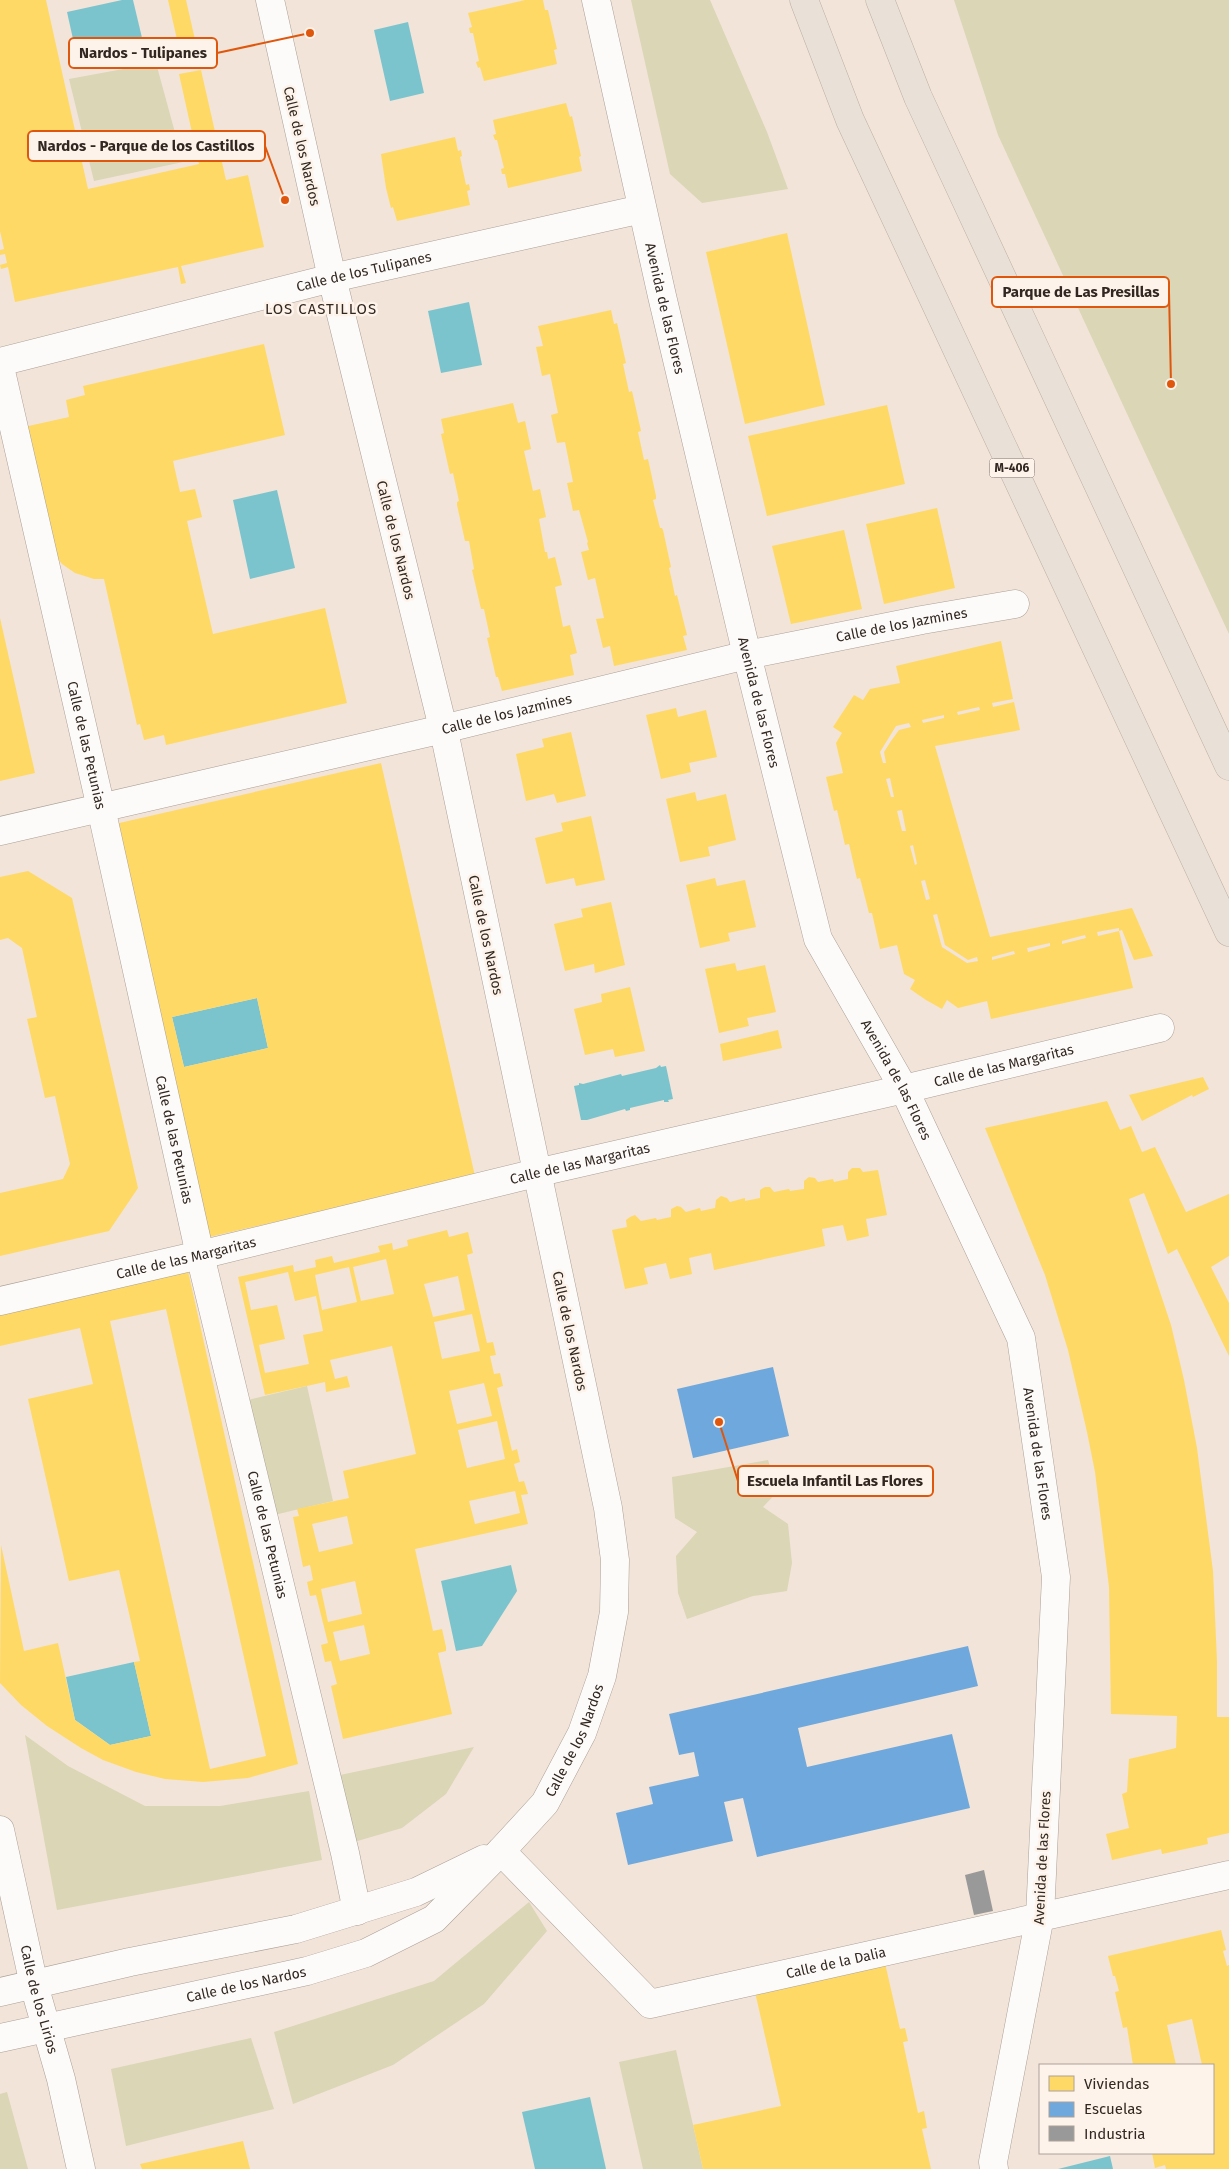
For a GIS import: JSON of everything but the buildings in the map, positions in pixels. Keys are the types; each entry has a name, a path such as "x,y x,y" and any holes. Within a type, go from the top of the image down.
{"highway":[{"name":"M-406","path":"804,0 850,120 1229,932"},
{"path":"880,0 918,97 1229,766"}],"street":[{"name":"Calle de los Nardos","path":"0,2038 307,1971 366,1953 434,1919 545,1803 582,1733 602,1676 614,1612 615,1560 608,1508 443,729 332,278 270,0"},
{"name":"Avenida de las Flores","path":"596,0 642,209 747,655 818,940 904,1089 1021,1338 1056,1577 1040,1916 993,2162 994,2169"},
{"name":"Calle de los Tulipanes","path":"0,362 332,278 642,209"},
{"name":"Calle de las Petunias","path":"0,367 101,808 200,1255 343,1843 357,1911"},
{"name":"Calle de los Jazmines","path":"0,831 443,729 747,655 922,620 1015,604"},
{"name":"Calle de las Margaritas","path":"0,1301 200,1255 536,1173 1160,1028"},
{"name":"Calle de los Lirios","path":"0,1830 34,1985 61,2079 80,2169"},
{"name":"Calle de los Nardos","path":"0,1992 130,1962 296,1929 416,1892 501,1851"},
{"name":"Calle de la Dalia","path":"501,1851 650,2004 1229,1875"}],"shaded area":[{"path":"631,0 710,0 767,132 788,189 702,203 670,174"},
{"path":"954,0 1229,0 1229,634 998,135"},
{"path":"156,63 183,162 94,181 69,79"},
{"path":"307,1386 333,1501 274,1515 248,1400"},
{"path":"768,1460 778,1491 763,1507 788,1524 792,1563 787,1591 753,1596 687,1619 678,1593 676,1556 697,1532 675,1518 672,1477"},
{"path":"25,1735 68,1766 145,1806 220,1806 309,1791 322,1860 57,1910"},
{"path":"474,1747 446,1794 402,1828 354,1842 340,1775"},
{"path":"529,1902 547,1931 484,2004 393,2065 293,2104 274,2032 434,1981"},
{"path":"251,2038 274,2109 126,2146 111,2069"},
{"path":"676,2050 703,2169 643,2169 619,2062"},
{"path":"7,2092 28,2169 0,2169 0,2094"}],"water":[{"path":"122,0 133,0 143,42 77,57 67,12"},
{"path":"408,22 424,93 390,101 374,30"},
{"path":"469,302 482,365 441,373 428,311"},
{"path":"277,490 295,568 250,579 233,500"},
{"path":"257,998 268,1048 184,1067 172,1017"},
{"path":"660,1065 661,1067 666,1066 673,1099 668,1100 669,1102 664,1102 664,1100 630,1108 630,1110 626,1111 625,1109 581,1120 574,1086 579,1085 579,1083 583,1084 621,1074 622,1076 656,1068"},
{"path":"511,1565 517,1591 482,1646 456,1651 441,1581"},
{"path":"134,1662 151,1736 110,1745 75,1720 66,1677"},
{"path":"590,2097 606,2169 535,2169 522,2112"},
{"path":"1110,2156 1113,2169 1058,2169"}],"place":[{"name":"Nardos - Tulipanes","path":"310,33"},
{"name":"Nardos - Parque de los Castillos","path":"285,200"},
{"name":"Parque de Las Presillas","path":"1171,384"},
{"name":"Escuela Infantil Las Flores","path":"719,1422"}],"district":[{"name":"LOS CASTILLOS","path":"321,309"}]}
